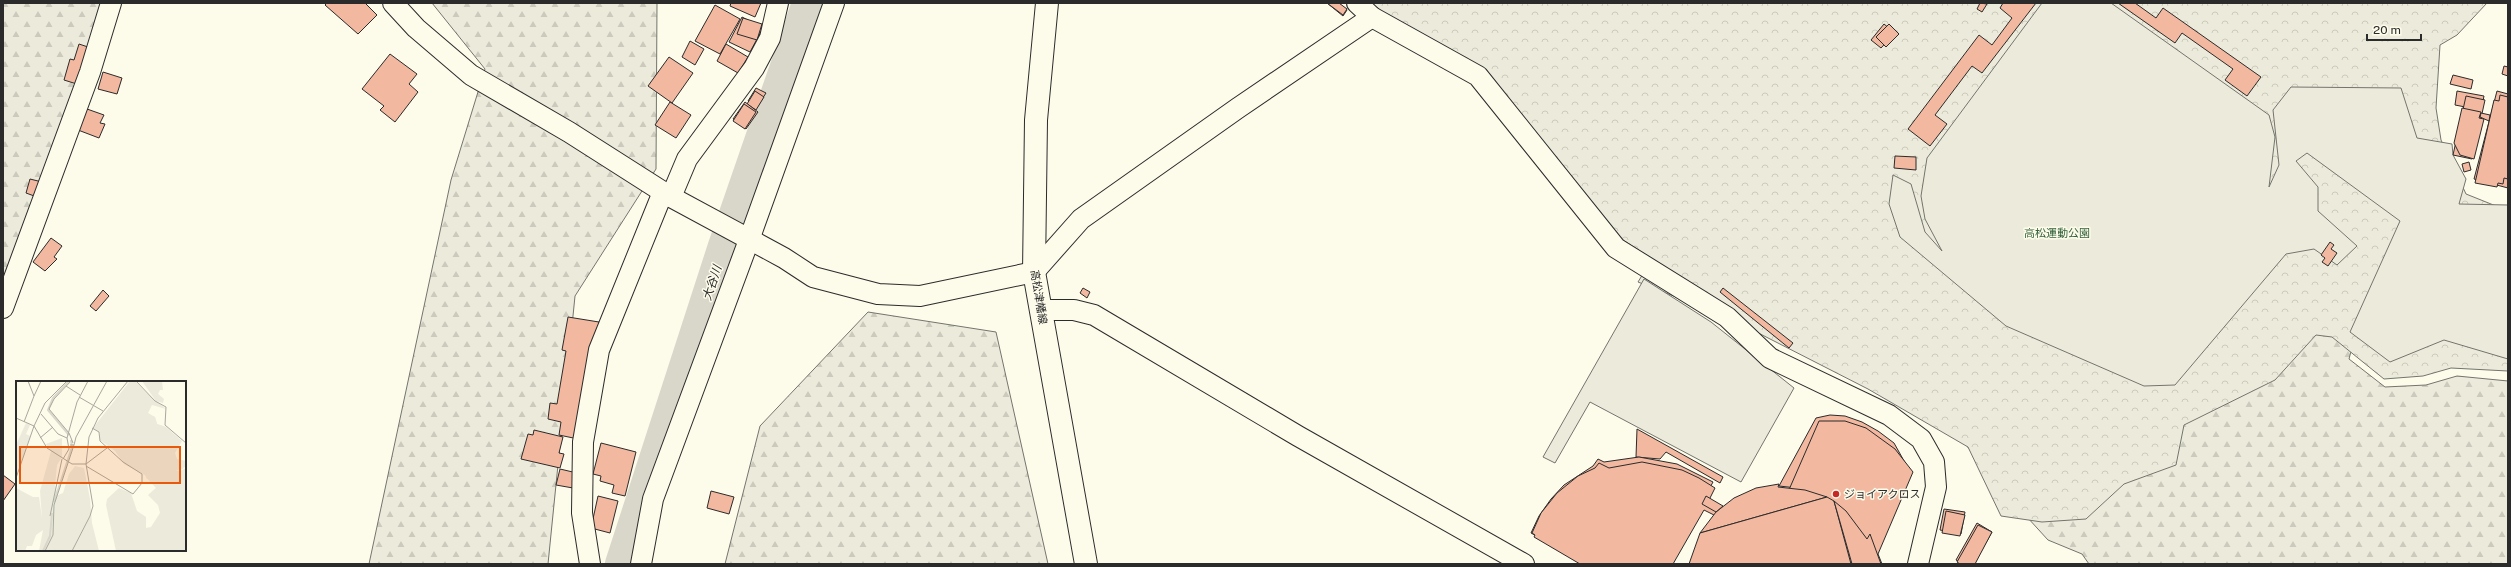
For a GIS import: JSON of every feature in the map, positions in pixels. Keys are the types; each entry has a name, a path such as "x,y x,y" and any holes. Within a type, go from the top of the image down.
{"main road":[{"name":"高松津幡線","path":"1047,3 1036,120 1034,272 1086,564"}],"street":[{"path":"3,308 90,72 111,3"},
{"path":"393,3 416,28 471,75 569,132 667,194 813,277 878,294 920,296 1034,272 1081,219 1238,108 1372,17"},
{"path":"590,564 582,513 582,442 599,350 667,194 687,159 754,68 770,38 778,3"},
{"path":"641,564 653,498 834,3"},
{"path":"1357,3 1372,17 1478,76 1616,248 1726,317 1770,358 1889,416 1922,439 1934,462 1936,487 1918,564"},
{"path":"1041,310 1074,310 1094,315 1298,436 1524,564"}],"green space":[{"path":"3,3 108,3 3,303"},
{"path":"432,3 657,3 656,169 575,296 548,564 369,564 451,180 485,69"},
{"name":"高松運動公園","path":"1366,3 2487,3 2457,35 2440,45 2436,108 2441,140 2466,194 2496,206 2508,206 2508,371 2451,368 2423,376 2384,379 2332,337 2316,335 2275,380 2184,425 2176,465 2124,484 2086,519 2042,522 2001,516 1968,447 1868,389 1727,317 1638,282 1652,259 1614,234 1484,71"},
{"path":"2042,3 2111,3 2269,115 2275,137 2269,187 2279,165 2273,110 2291,87 2401,88 2417,138 2452,144 2453,155 2466,179 2459,204 2508,205 2508,359 2444,340 2390,362 2350,332 2400,221 2307,153 2296,161 2318,187 2318,211 2357,246 2337,265 2314,249 2286,254 2175,385 2144,386 2006,326 1900,237 1889,204 1893,175 1911,184 1925,232 1942,251 1925,219 1921,196 1927,158"},
{"path":"2368,285 2349,359 2385,387 2426,385 2457,376 2508,381 2508,564 2089,564 2082,554 2048,540 1985,471 1944,414"},
{"path":"868,312 996,332 1048,564 725,564 760,426"}],"shaded area":[{"path":"1644,279 1711,322 1794,388 1741,482 1590,402 1555,463 1543,457"}],"building":[{"path":"327,3 365,3 377,15 358,34 325,5"},
{"path":"731,3 761,3 755,17 730,6"},
{"path":"1327,3 1338,3 1347,10 1343,16"},
{"path":"1327,3 1339,3 1347,9 1343,15"},
{"path":"1980,3 1987,4 1982,12 1977,9"},
{"path":"2003,3 2036,3 1982,73 1972,66 1935,115 1947,124 1930,146 1908,129 1979,35 1992,45 2012,18 2000,8"},
{"path":"2118,3 2135,3 2156,18 2163,8 2261,77 2247,96 2225,80 2233,69 2182,33 2175,43"},
{"path":"715,5 740,19 720,54 695,41"},
{"path":"742,17 763,28 750,52 729,42"},
{"path":"743,18 762,24 757,40 737,34"},
{"path":"1884,24 1895,33 1881,48 1871,40"},
{"path":"1889,24 1899,34 1886,47 1876,37"},
{"path":"690,41 704,49 695,65 682,57"},
{"path":"79,44 91,48 80,85 64,80 70,59 74,60"},
{"path":"726,44 748,57 738,73 717,61"},
{"path":"390,54 417,74 409,84 418,92 395,122 380,110 384,106 362,89"},
{"path":"669,57 693,73 672,103 648,86"},
{"path":"2504,66 2508,67 2508,76 2502,74"},
{"path":"103,72 122,78 117,94 98,89"},
{"path":"2453,75 2473,80 2471,89 2450,84"},
{"path":"756,88 766,93 757,107 748,101"},
{"path":"755,91 764,97 756,110 747,104"},
{"path":"2457,91 2484,96 2481,110 2455,105"},
{"path":"2497,91 2508,94 2508,188 2474,179"},
{"path":"2500,95 2508,97 2508,179 2504,178 2503,184 2498,183 2497,187 2475,183 2494,100 2499,101"},
{"path":"2466,96 2485,100 2472,159 2453,155"},
{"path":"670,102 691,115 676,138 655,125"},
{"path":"745,102 758,112 746,129 733,119"},
{"path":"744,104 756,112 745,129 733,121"},
{"path":"2462,108 2481,112 2479,118 2484,119 2474,159 2460,155 2454,143"},
{"path":"87,109 104,115 100,123 105,124 99,138 78,130"},
{"path":"2481,113 2490,115 2489,121 2480,117"},
{"path":"1895,156 1916,157 1916,170 1894,168"},
{"path":"2469,162 2471,170 2464,172 2462,164"},
{"path":"30,179 42,182 37,197 26,193"},
{"path":"51,238 62,246 54,257 57,259 45,271 33,262"},
{"path":"2330,242 2334,245 2331,249 2337,253 2328,266 2322,262 2325,258 2321,255"},
{"path":"1083,288 1090,292 1087,298 1080,293"},
{"path":"1723,288 1793,343 1789,348 1720,292"},
{"path":"103,290 109,296 96,311 90,306"},
{"path":"568,317 599,322 578,439 559,435 561,422 548,419 550,403 557,404 566,351 562,350"},
{"path":"1830,415 1845,416 1862,422 1878,431 1894,443 1908,468 1867,539 1847,511 1834,501 1820,493 1806,489 1779,486 1816,418"},
{"name":"ジョイアクロス","path":"1819,421 1845,421 1866,428 1895,449 1913,472 1878,554 1882,564 1693,564 1703,538 1726,512 1753,497 1788,492"},
{"path":"1637,429 1723,477 1720,483 1666,452 1660,459 1636,457"},
{"path":"534,430 563,437 559,453 564,454 560,468 521,459 528,434 533,435"},
{"path":"601,443 636,452 625,496 612,493 614,485 600,481 601,476 593,474"},
{"path":"1639,457 1677,464 1713,482 1668,564 1587,564 1531,533 1539,516 1551,499 1564,485 1593,466 1598,459 1604,462"},
{"path":"1642,462 1682,470 1699,478 1715,488 1708,502 1725,512 1720,518 1704,510 1673,564 1580,564 1534,537 1535,535 1532,533 1541,513 1557,493 1578,476 1595,468 1599,463 1609,468"},
{"path":"560,469 577,473 573,488 556,485"},
{"path":"3,475 15,484 3,501"},
{"path":"1779,484 1778,487 1805,490 1827,497 1700,533 1716,512 1734,498 1756,488"},
{"path":"711,491 734,497 729,514 707,508"},
{"path":"598,496 618,501 610,533 591,528"},
{"path":"1706,496 1723,506 1716,512 1702,504"},
{"path":"1827,497 1834,501 1851,564 1689,564 1700,533"},
{"path":"1834,501 1846,511 1867,539 1870,534 1881,564 1852,564"},
{"path":"1944,509 1965,512 1961,534 1940,530"},
{"path":"1946,511 1965,515 1960,536 1942,533"},
{"path":"1977,523 1992,532 1974,564 1963,564 1956,560"},
{"path":"1978,525 1992,532 1975,564 1960,564 1957,562"}],"waterway":[{"name":"大谷川","path":"621,564 723,249 808,3"}],"place":[{"name":"ジョイアクロス","path":"1836,494"}]}
